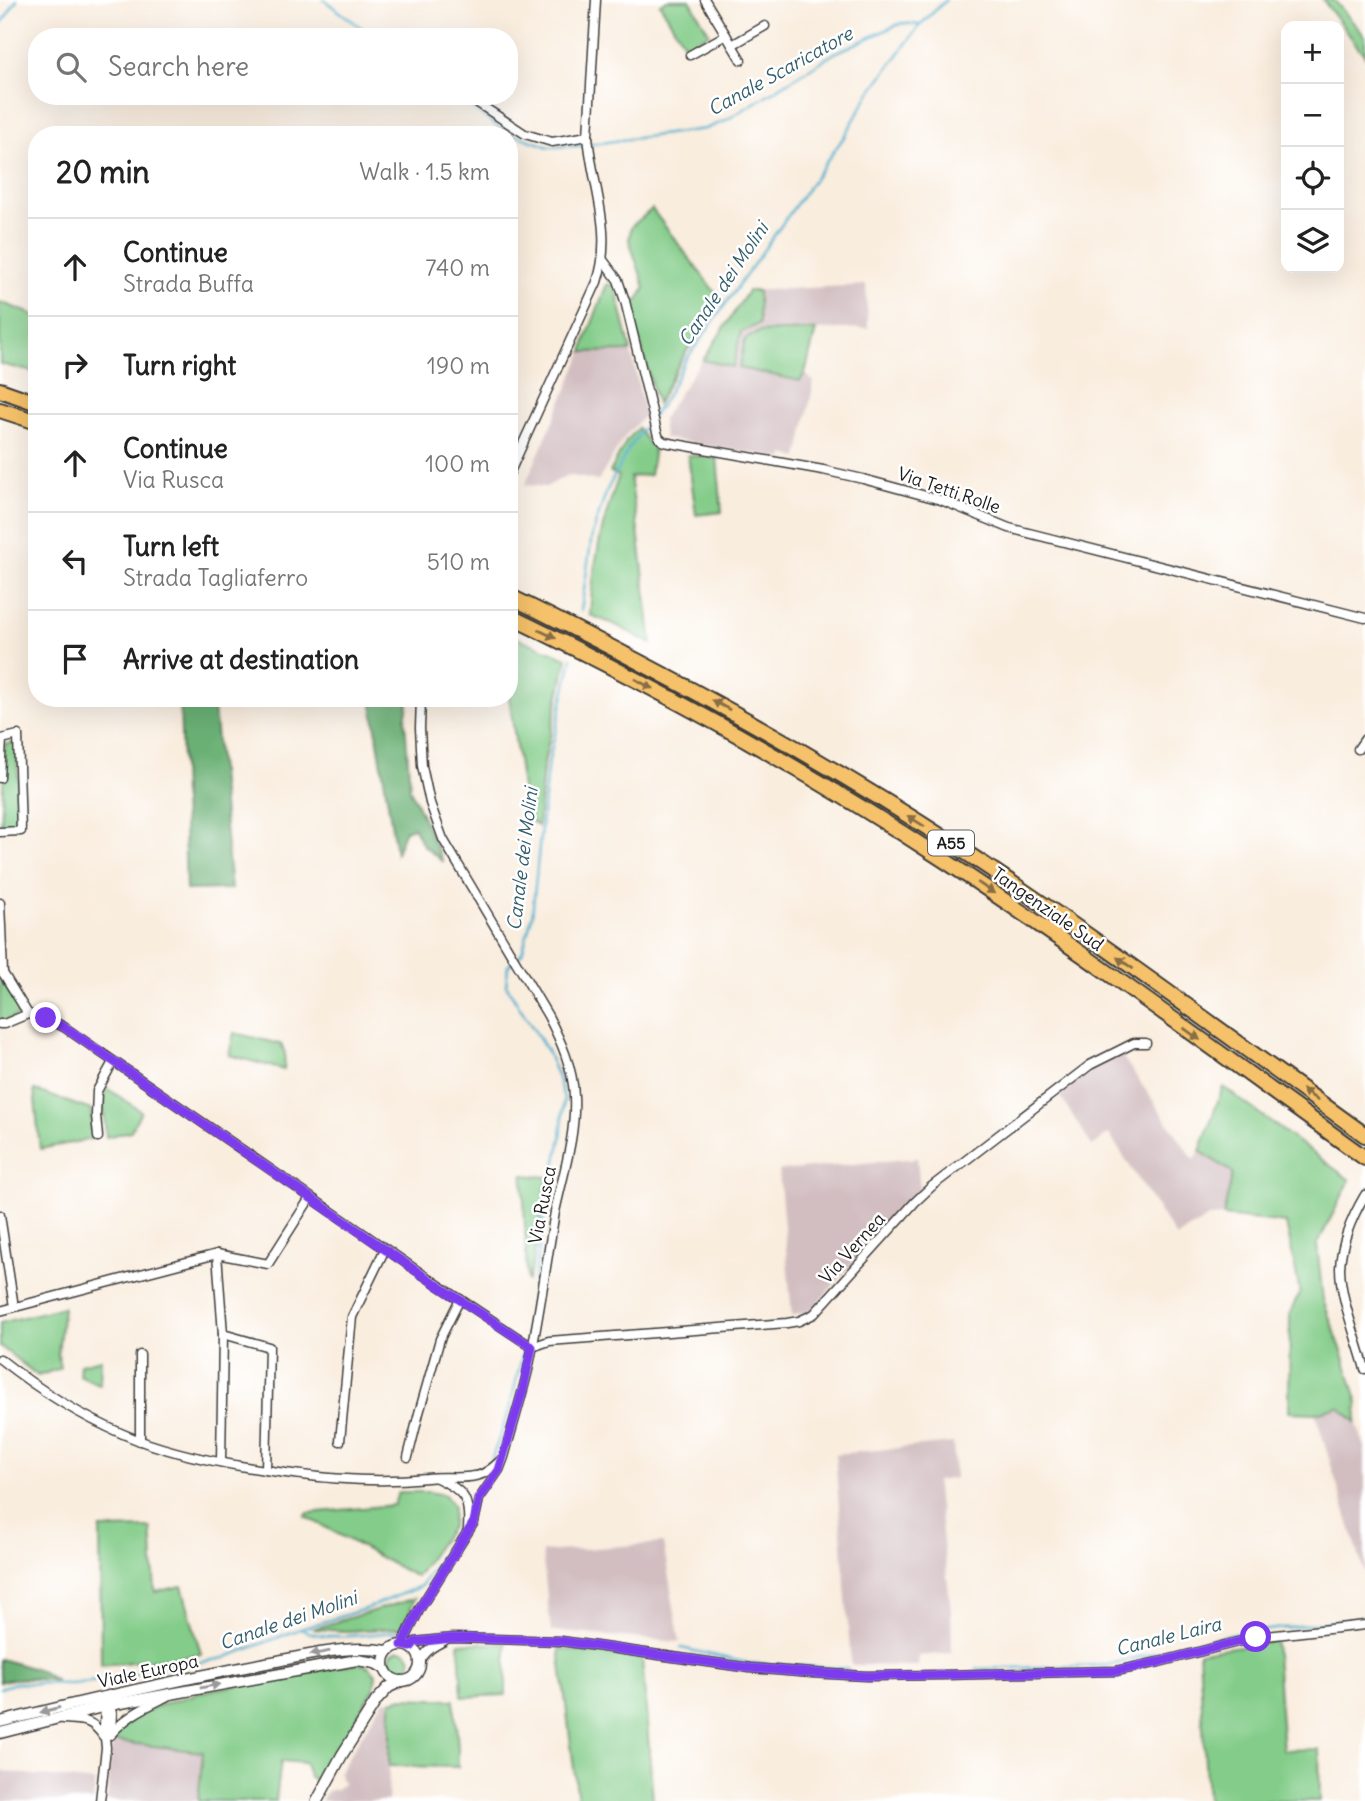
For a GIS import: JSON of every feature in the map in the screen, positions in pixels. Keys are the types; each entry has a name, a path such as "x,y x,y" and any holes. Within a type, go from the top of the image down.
{"highway":[{"path":"0,390 28,400"},
{"path":"0,410 28,419"},
{"name":"Tangenziale Sud","path":"518,600 644,663 756,725 953,844 1365,1135"},
{"name":"Tangenziale Sud","path":"518,621 644,684 750,742 945,861 1027,916 1365,1158"}],"street":[{"path":"518,454 597,282 603,260 602,210 588,138 596,0"},
{"path":"705,0 741,60"},
{"path":"732,45 765,26"},
{"path":"690,55 726,35"},
{"path":"481,105 513,126"},
{"path":"518,129 552,142 588,138"},
{"name":"Via Tetti Rolle","path":"603,260 618,280 651,411 659,438 664,442 863,479 941,500 1009,528 1365,618"},
{"name":"Via Rusca","path":"421,707 422,766 430,803 443,839 562,1042 574,1096 569,1155 556,1210 523,1390 504,1457 499,1470 485,1489"},
{"path":"0,778 2,739 18,735 21,831 0,832"},
{"path":"1358,749 1365,739"},
{"path":"0,903 1,972 28,1014"},
{"path":"0,1024 28,1014 46,1018 64,1027 384,1249 532,1347"},
{"name":"Via Vernea","path":"532,1347 550,1341 787,1323 807,1318 814,1314 931,1187 1090,1065 1134,1044 1146,1044"},
{"path":"98,1137 97,1091 113,1062"},
{"path":"1365,1195 1352,1218 1340,1268 1346,1301 1365,1369"},
{"path":"0,1311 218,1254 268,1264 310,1198"},
{"path":"0,1215 14,1307"},
{"path":"341,1441 352,1317 384,1249"},
{"path":"218,1254 223,1335 221,1462"},
{"path":"408,1457 440,1339 460,1299"},
{"path":"223,1335 270,1348 266,1470"},
{"path":"140,1355 140,1441"},
{"path":"0,1359 69,1408 122,1434 163,1450 334,1480 473,1476 482,1480 485,1489 479,1499 474,1522 420,1608 406,1646"},
{"path":"468,1529 469,1516 461,1483 467,1477 494,1467 504,1457"},
{"path":"434,1477 455,1486 463,1496 472,1501 479,1499"},
{"path":"406,1646 415,1642 448,1639 561,1641 750,1668 867,1676 943,1675 1116,1671 1256,1637 1365,1625"},
{"path":"317,1801 376,1701 389,1687 408,1680 417,1673 423,1655 433,1646 448,1639"},
{"path":"402,1681 393,1679 385,1670 383,1662 388,1651 397,1645 406,1646 416,1651 420,1662"},
{"name":"Viale Europa","path":"0,1733 203,1675 353,1648 388,1651"},
{"name":"Viale Europa","path":"0,1722 357,1660 375,1663 385,1670"},
{"path":"376,1701 385,1670"},
{"path":"107,1740 121,1723 134,1713 173,1694"},
{"path":"100,1801 107,1740 107,1703"},
{"path":"57,1718 86,1720 96,1726 107,1740"}],"shaded area":[{"path":"866,285 868,328 815,330 805,373 814,382 798,458 785,454 784,459 664,438 662,419 748,291"},
{"path":"631,351 645,415 626,435 598,481 568,475 546,487 525,485 583,352"},
{"path":"1120,1053 1194,1160 1200,1151 1233,1173 1223,1216 1208,1217 1176,1237 1109,1134 1092,1146 1058,1093"},
{"path":"917,1158 920,1190 811,1311 792,1316 779,1171"},
{"path":"1339,1407 1356,1422 1365,1447 1365,1575 1315,1413"},
{"path":"953,1443 955,1478 936,1481 951,1611 952,1653 919,1656 918,1666 851,1665 835,1454"},
{"path":"663,1543 680,1642 551,1631 542,1552"},
{"path":"384,1700 391,1701 388,1801 321,1801 327,1791 337,1789 343,1784 339,1772"},
{"path":"112,1741 203,1752 198,1801 107,1801"},
{"path":"0,1771 95,1782 93,1801 0,1801"}],"green space":[{"path":"667,0 690,0 709,33 686,47 660,4"},
{"path":"1323,0 1334,0 1365,36 1365,56 1344,28 1344,21 1339,21"},
{"path":"652,209 720,299 657,404 630,305 638,300 645,288 629,240 631,227"},
{"path":"607,284 615,286 631,351 583,352 586,339"},
{"path":"748,291 758,291 759,324 741,332 733,367 703,360"},
{"path":"0,302 28,313 28,371 0,364"},
{"path":"816,330 805,373 800,381 739,368 745,339 759,332"},
{"path":"638,428 654,447 650,475 630,477 652,644 590,615 599,544 619,476 610,472 627,440"},
{"path":"688,455 717,458 722,512 696,515"},
{"path":"518,638 567,658 543,768 538,826 526,817 510,707 518,707"},
{"path":"180,707 214,707 231,889 186,890"},
{"path":"372,707 407,707 405,720 410,789 443,862 423,845 413,827 405,830 396,853"},
{"path":"17,742 19,820 1,827 5,744"},
{"path":"0,977 22,1013 4,1022 0,1021"},
{"path":"234,1033 281,1044 285,1053 284,1070 229,1055"},
{"path":"1223,1087 1350,1180 1317,1245 1323,1300 1358,1403 1356,1422 1339,1407 1315,1413 1289,1412 1290,1313 1300,1292 1286,1223 1223,1216 1233,1173 1200,1151"},
{"path":"108,1089 141,1111 131,1131 106,1137 103,1098"},
{"path":"34,1090 91,1110 92,1139 40,1149"},
{"path":"523,1175 548,1177 533,1263 527,1282"},
{"path":"63,1307 58,1354 60,1368 38,1376 0,1346 0,1323"},
{"path":"101,1359 100,1385 79,1375 80,1364"},
{"path":"398,1492 445,1495 453,1506 452,1526 416,1577 305,1516 308,1513 394,1505"},
{"path":"151,1528 155,1592 182,1586 201,1654 101,1665 100,1529"},
{"path":"415,1598 403,1628 345,1631 313,1629"},
{"path":"1275,1641 1283,1750 1319,1749 1320,1801 1207,1801 1199,1652"},
{"path":"459,1643 506,1644 506,1695 462,1697"},
{"path":"559,1649 642,1658 653,1801 578,1801"},
{"path":"400,1650 408,1653 411,1661 408,1669 400,1672 392,1669 389,1661 392,1653"},
{"path":"0,1659 39,1670 57,1681 21,1679 0,1682"},
{"path":"357,1663 370,1667 376,1674 374,1689 318,1781 309,1777 305,1763 281,1761 276,1801 198,1801 203,1752 112,1741 132,1721 163,1704 201,1692"},
{"path":"403,1698 454,1700 458,1767 389,1766 391,1701"}],"waterway":[{"name":"Canale Scaricatore","path":"0,26 17,0"},
{"name":"Canale Scaricatore","path":"324,0 362,28"},
{"name":"Canale dei Molini","path":"581,611 592,535 607,490 629,448 665,399 685,361 846,134 869,94 920,25 946,0"},
{"name":"Canale Scaricatore","path":"518,136 549,147 577,146 705,129 725,121 835,53 902,23 920,25"},
{"name":"Canale Scaricatore","path":"468,105 497,126"},
{"name":"Canale dei Molini","path":"526,1335 544,1216 561,1138 564,1098 547,1051 506,985 508,966 522,953 532,916 547,769 572,658"},
{"name":"Canale dei Molini","path":"490,1463 509,1412 524,1347"},
{"name":"Canale dei Molini","path":"0,1688 16,1683 71,1684 127,1678 153,1666 181,1666 224,1658 300,1629 365,1609 421,1586 464,1520"},
{"name":"Canale Laira","path":"977,1669 1108,1665 1222,1636 1365,1617"},
{"name":"Canale Laira","path":"300,1629 334,1636 397,1632"},
{"name":"Canale Laira","path":"681,1648 748,1663 848,1669"}],"route":[{"path":"46,1018 64,1027 422,1275 532,1347 523,1390 499,1470 479,1499 474,1522 420,1608 402,1645 411,1647 415,1642 453,1638 561,1641 750,1668 867,1676 1116,1671 1256,1637"}]}
